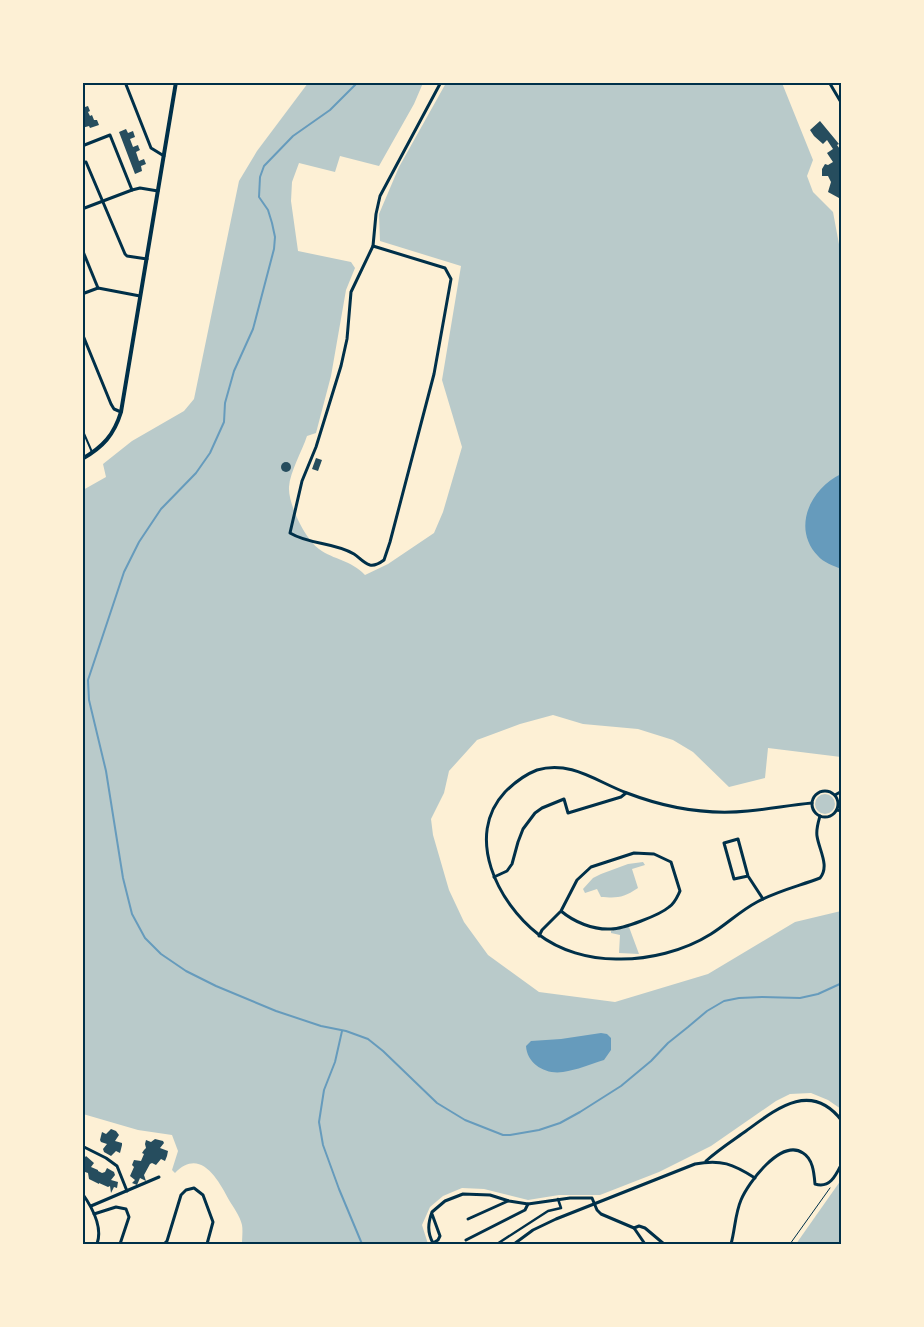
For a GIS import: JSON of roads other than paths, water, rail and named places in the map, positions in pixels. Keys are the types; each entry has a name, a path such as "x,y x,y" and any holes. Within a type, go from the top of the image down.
{"street":[{"path":"125,82 151,148 164,156"},
{"path":"82,459 109,439 118,424 121,412 176,82"},
{"path":"372,246 445,268 451,279 434,374 384,560 379,564 370,565 355,554 310,542 290,533 302,481 319,439 341,366 347,339 351,292 372,246 380,196 440,82"},
{"path":"829,82 842,104"},
{"path":"82,146 110,135 132,190"},
{"path":"86,162 125,254 127,256 147,259"},
{"path":"82,209 140,188 158,191"},
{"path":"82,249 98,288"},
{"path":"82,294 98,288 140,296"},
{"path":"82,333 111,404 114,409 121,412"},
{"path":"812,803 747,812 708,812 677,807 626,793 568,768 542,769 518,780 501,796 495,805 487,830 487,855 494,877 506,900 522,920 539,936 584,956 616,959 648,957 670,952 701,940 712,934 738,913 763,899 820,878 823,875 824,865 817,835 820,816"},
{"path":"823,791 831,792 835,795 838,802 837,810 832,815 820,816 814,811 812,803 815,795 823,791"},
{"path":"835,795 842,791"},
{"path":"494,877 507,871 512,864 523,829 535,813 542,808 564,799 568,813 621,797 626,793"},
{"path":"837,810 842,811"},
{"path":"748,876 734,879 724,843 738,839 748,876 763,899"},
{"path":"539,936 561,911 577,880 590,867 600,862 626,854 641,852 654,854 671,862 680,891 671,906 657,914 612,929 586,925 570,919 561,911"},
{"path":"706,1162 716,1152 774,1111 798,1101 807,1100 824,1104 835,1112 842,1121"},
{"path":"82,1146 117,1166 127,1191"},
{"path":"731,1244 742,1198 767,1163 781,1154 794,1150 802,1152 813,1168 816,1184 822,1186 828,1185 842,1163"},
{"path":"514,1244 533,1230 565,1215 695,1164 706,1162 737,1166 755,1178"},
{"path":"91,1206 159,1177"},
{"path":"164,1244 167,1241 181,1195 186,1190 194,1188 203,1195 213,1222 207,1244"},
{"path":"82,1193 91,1206 99,1230 97,1244"},
{"path":"432,1214 440,1236 438,1240 433,1242 429,1236 428,1222 432,1214 444,1201 463,1194 490,1195 528,1204 558,1199 592,1198 597,1210 601,1214 634,1228 645,1244"},
{"path":"497,1244 548,1211 561,1208 558,1199"},
{"path":"468,1219 509,1201"},
{"path":"466,1240 525,1210 528,1204"},
{"path":"94,1214 116,1206 126,1209 129,1217 120,1244"},
{"path":"634,1228 639,1226 645,1228 664,1244"}],"lane":[{"path":"82,429 92,453"}],"water":[{"path":"841,474 841,569 818,556 810,545 806,533 806,521 813,499 830,480"},
{"path":"601,1033 607,1034 611,1038 611,1050 604,1060 573,1070 550,1072 544,1070 534,1063 527,1052 526,1046 531,1041"}],"waterway":[{"path":"358,82 330,110 293,136 264,166 260,177 259,197 268,210 272,223 275,237 274,249 253,329 234,371 225,403 224,422 210,453 196,473 161,509 139,542 124,572 88,680 89,700 106,771 123,878 132,914 145,938 161,954 186,971 216,986 276,1011 368,1039 437,1103 465,1120 503,1135 539,1130 560,1123 580,1112 621,1086 651,1061 668,1043 707,1011 724,1001 762,997 800,998 818,994 842,983"},
{"path":"342,1031 335,1062 324,1090 319,1122 323,1145 362,1244"}]}
